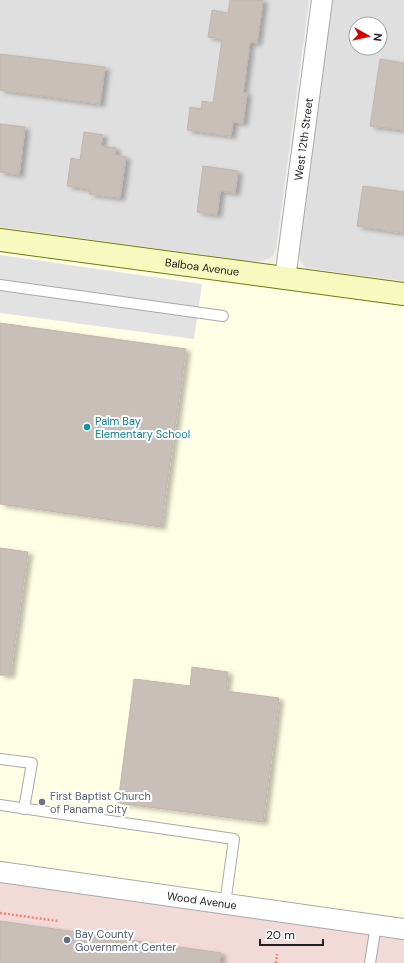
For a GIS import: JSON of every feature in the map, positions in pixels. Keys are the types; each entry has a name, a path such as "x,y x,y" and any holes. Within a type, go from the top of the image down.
{"street":[{"name":"West 12th Street","path":"284,279 322,0"},
{"name":"Balboa Avenue","path":"0,240 404,294"},
{"name":"Wood Avenue","path":"0,872 404,929"}],"lane":[{"path":"0,285 223,316"},
{"path":"0,759 32,763 24,809"},
{"path":"0,805 234,840 225,904"},
{"path":"370,963 376,925"}],"path":[{"path":"0,913 58,920"},
{"path":"276,963 277,954"}],"shaded area":[{"path":"0,0 309,0 276,248 273,256 256,262 0,227"},
{"path":"332,0 404,0 404,281 306,268 300,260 299,252"},
{"path":"0,252 404,306 404,918 0,863"},
{"path":"0,255 202,284 194,339 0,313"},
{"path":"0,882 404,938 404,963 0,963"}],"building":[{"path":"230,0 263,0 257,43 250,42 243,93 247,93 243,123 233,122 231,136 187,130 190,107 201,109 202,101 213,103 222,39 208,37 212,10 228,13"},
{"path":"0,54 105,67 100,104 0,90"},
{"path":"380,59 404,63 404,130 370,126"},
{"path":"0,124 25,127 19,175 0,172"},
{"path":"84,132 103,135 101,146 116,148 115,155 126,157 120,198 89,194 90,189 67,186 71,158 80,160"},
{"path":"203,166 238,171 235,193 220,191 217,215 197,212"},
{"path":"363,186 404,192 404,233 357,226"},
{"name":"Palm Bay Elementary School","path":"0,323 186,349 161,527 0,504"},
{"path":"0,548 28,552 10,675 0,675"},
{"path":"192,667 228,672 226,691 279,698 263,822 118,803 134,679 190,686"},
{"name":"Bay County Government Center","path":"0,921 221,953 220,963 0,963"}],"place":[{"name":"Palm Bay Elementary School","path":"87,427"},
{"name":"First Baptist Church of Panama City","path":"42,802"},
{"name":"Bay County Government Center","path":"67,940"}]}
